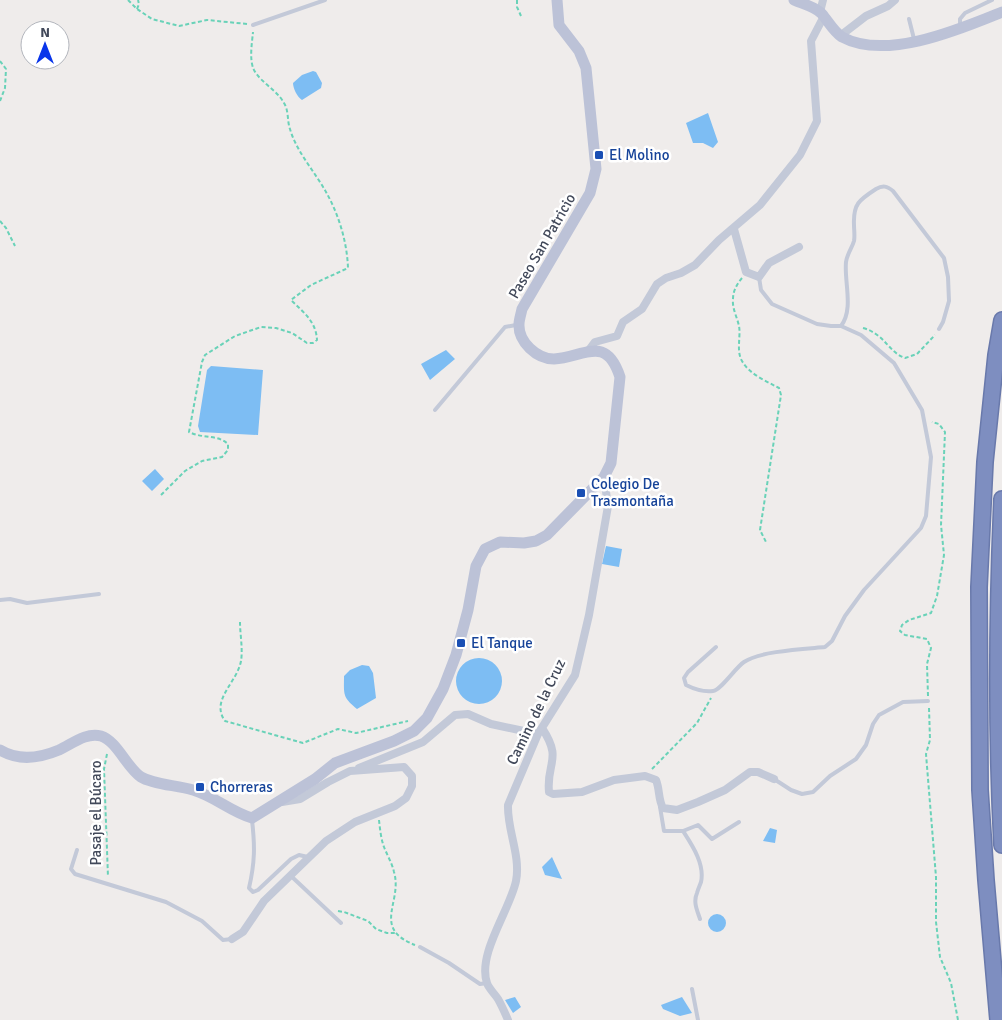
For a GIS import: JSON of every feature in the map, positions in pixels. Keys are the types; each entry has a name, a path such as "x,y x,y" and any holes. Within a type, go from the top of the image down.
{"highway":[{"path":"998,1020 980,790 979,586 985,462 996,356 1002,320"},
{"path":"1002,499 998,585 999,790 1002,845"}],"street":[{"name":"Paseo San Patricio","path":"519,325 522,309 590,192 596,169 586,68 579,51 559,25 557,0"},
{"path":"794,0 822,14 840,36 854,42 880,45 915,42 960,29 1002,12"},
{"path":"519,325 520,332 528,347 538,355 553,359 588,350 595,342 617,336 624,322 642,309 658,284 666,278 681,273 695,265 719,240 760,206 800,154 817,121 811,41 822,14 823,0"},
{"path":"840,36 866,16 888,6 895,0"},
{"path":"734,229 746,272 759,277 769,263 798,247"},
{"name":"Camino de la Cruz","path":"487,983 486,964 488,955 516,880 515,853 508,817 508,804 540,731 575,675 589,615 608,506 604,477 611,463 620,377 616,364 605,354 588,350"},
{"path":"0,750 16,758 38,757 57,751 86,736 101,736 111,743 135,772 144,779 203,793 242,815 252,818 315,779 335,763 394,741 414,731 427,718 443,689 456,655 468,610 476,566 485,549 500,542 524,543 536,541 547,535 604,477"},
{"path":"278,803 300,799 350,771 423,742 455,715 468,714 491,724 540,731 550,740 554,752 548,792 553,794 582,792 614,780 645,776 656,780 659,802 663,808 677,810 725,790 750,772 758,772 774,779"},
{"path":"232,939 243,932 264,901 326,841 355,822 395,806 406,798 412,786 412,776 404,767 350,771"},
{"path":"487,983 499,1001 508,1020"}],"lane":[{"path":"253,25 325,0"},
{"path":"960,29 960,19 965,13 992,0"},
{"path":"909,19 915,42"},
{"path":"841,326 848,312 845,276 846,259 854,240 853,215 860,199 881,186 888,186 944,258 948,277 949,301 939,329"},
{"path":"716,647 688,672 684,678 686,685 695,689 713,691 719,689 735,669 746,660 760,655 825,646 832,641 845,616 864,590 922,528 926,516 931,457 925,420 922,410 894,363 861,336 841,326 817,324 772,304 761,290 759,277"},
{"path":"435,410 505,327 519,325"},
{"path":"0,600 10,598 27,603 99,594"},
{"path":"774,779 802,794 813,792 830,776 856,759 866,745 873,724 879,715 903,702 928,701"},
{"path":"659,802 664,831 683,831 698,825 712,839 740,822"},
{"path":"252,818 255,849 253,872 249,888 253,892 258,890 291,859 299,855 310,858"},
{"path":"683,831 696,851 701,871 701,882 696,895 695,905 700,919"},
{"path":"77,850 71,869 74,874 166,902 202,921 223,940 232,939"},
{"path":"291,876 341,923"},
{"path":"420,947 449,963 480,984 487,983"},
{"path":"692,989 698,1020"}],"path":[{"path":"128,0 152,19 179,26 206,20 253,25 253,69 279,94 286,106 290,129 306,161 326,192 341,226 347,252 348,268 311,284 290,300 311,320 317,330 317,340 313,343 307,343 292,333 276,328 261,327 235,336 205,355 202,362 190,432 198,436 222,438 228,444 228,450 222,457 202,461 185,471 161,495"},
{"path":"137,9 140,4 138,0"},
{"path":"517,0 517,7 521,16"},
{"path":"0,61 6,69 5,88 0,101"},
{"path":"0,221 6,228 15,246"},
{"path":"746,272 737,285 733,297 733,305 740,327 740,353 742,361 757,377 779,388 781,395 760,530 766,542"},
{"path":"862,328 872,330 899,356 905,358 917,354 931,341 939,329"},
{"path":"925,420 939,424 945,432 941,525 944,555 937,596 931,613 902,624 900,631 905,635 927,639 931,648 927,664 930,740 926,754 936,877 936,922 940,958 951,983 958,1020"},
{"path":"240,622 242,659 239,669 220,704 220,714 225,721 303,743 338,729 356,733 408,722 413,718"},
{"path":"645,776 697,723 711,700 713,691"},
{"name":"Pasaje el Búcaro","path":"108,884 104,769 111,743"},
{"path":"378,813 383,845 395,873 396,887 390,916 395,933 404,941 420,947"},
{"path":"327,910 344,912 368,921 376,930 395,933"}],"water":[{"path":"313,71 316,72 322,83 321,88 302,100 298,97 293,83 302,75"},
{"path":"708,113 718,142 713,148 703,143 693,143 686,123"},
{"path":"446,350 455,359 430,380 421,364"},
{"path":"211,366 263,370 258,435 200,432 198,426 207,370"},
{"path":"155,469 164,479 152,491 142,481"},
{"path":"606,546 622,549 619,567 602,564"},
{"path":"479,658 492,662 498,668 502,681 498,694 492,700 479,704 466,700 460,694 456,681 460,668 466,662"},
{"path":"362,665 369,666 373,673 376,698 357,709 346,698 344,676 350,670"},
{"path":"770,828 777,830 775,843 763,841"},
{"path":"552,857 562,879 545,875 542,867"},
{"path":"717,914 723,917 726,923 723,929 717,932 711,929 708,923 711,917"},
{"path":"515,997 521,1007 513,1013 505,1000"},
{"path":"682,997 692,1013 680,1016 663,1009 661,1005"}],"place":[{"name":"El Molino","path":"599,155"},
{"name":"Colegio De Trasmontaña","path":"581,493"},
{"name":"El Tanque","path":"461,643"},
{"name":"Chorreras","path":"200,787"}]}
